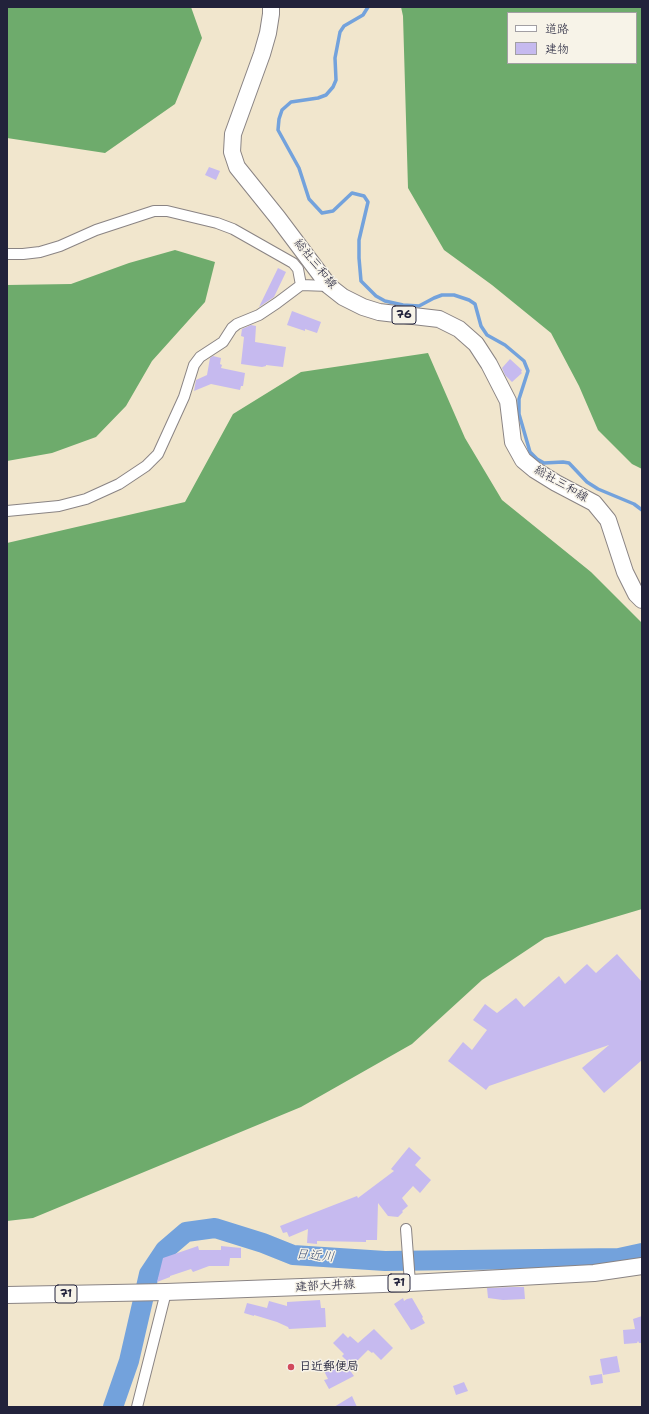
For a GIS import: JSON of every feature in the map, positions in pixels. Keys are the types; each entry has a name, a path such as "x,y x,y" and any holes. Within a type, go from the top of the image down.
{"main road":[{"name":"総社三和線","path":"271,7 268,33 262,54 233,134 232,152 237,167 278,218 329,286 368,309 379,312 439,320 459,329 476,344 489,364 508,402 513,442 522,460 551,480 594,503 608,520 624,572 636,594 642,600"},
{"name":"建部大井線","path":"7,1295 161,1292 594,1273 642,1266"}],"street":[{"path":"7,254 40,252 60,246 96,230 154,210 167,210 217,223 233,229 293,263 298,269 301,285"},
{"path":"7,511 59,506 86,499 119,484 146,466 158,454 184,397 194,365 200,357 223,342 232,328 237,324 276,304 301,285 329,286"},
{"path":"406,1229 409,1280"},
{"path":"137,1407 161,1292"}],"green space":[{"path":"7,7 191,7 202,38 175,104 105,153 7,138"},
{"path":"401,7 642,7 642,469 632,464 598,430 579,386 551,333 492,285 444,250 408,188 403,16"},
{"path":"175,250 215,262 205,302 152,361 126,406 96,437 52,453 7,461 7,285 71,284 129,263"},
{"path":"428,353 465,438 502,500 591,572 642,623 642,909 545,938 482,980 412,1044 301,1107 33,1218 7,1221 7,543 185,502 233,414 301,372"}],"building":[{"path":"209,167 220,171 216,180 205,175"},
{"path":"278,268 286,272 274,297 259,307"},
{"path":"292,311 321,322 317,333 287,325"},
{"path":"251,325 256,326 255,342 286,347 283,367 266,365 262,367 241,364 244,337 241,336 242,329"},
{"path":"213,356 221,358 221,368 245,373 243,386 241,386 240,390 211,384 194,391 196,380 207,375 210,358"},
{"path":"510,359 522,370 522,373 512,382 505,375 502,368"},
{"path":"617,954 642,982 642,1060 604,1093 582,1068 609,1045 489,1086 486,1090 448,1061 463,1042 472,1050 487,1030 473,1020 485,1004 497,1013 516,998 524,1007 559,976 565,984 587,964 596,973"},
{"path":"409,1147 421,1158 415,1165 431,1180 420,1193 413,1186 402,1198 408,1206 398,1217 388,1216 378,1203 377,1240 366,1240 366,1242 317,1241 317,1244 307,1243 308,1229 289,1237 287,1232 283,1233 280,1226 357,1196 358,1198 394,1171 391,1169"},
{"path":"198,1246 199,1250 221,1250 221,1246 241,1248 241,1258 230,1258 229,1266 209,1266 193,1272 191,1269 157,1282 163,1258"},
{"path":"524,1287 525,1299 503,1300 488,1298 487,1288"},
{"path":"403,1298 404,1301 412,1298 425,1323 411,1330 394,1304"},
{"path":"320,1300 321,1308 325,1308 326,1327 289,1329 288,1327 277,1322 244,1313 247,1303 267,1308 269,1301 287,1306 287,1302"},
{"path":"642,1316 642,1343 639,1343 638,1341 637,1343 624,1344 623,1330 635,1329 633,1319"},
{"path":"374,1329 393,1348 381,1360 373,1352 372,1353 368,1350 349,1369 354,1376 329,1389 324,1380 328,1379 324,1371 346,1360 342,1356 344,1354 333,1343 343,1333 348,1338 350,1336 358,1343"},
{"path":"617,1356 620,1372 603,1375 600,1359"},
{"path":"602,1374 603,1383 591,1385 589,1376"},
{"path":"464,1382 468,1391 456,1395 453,1386"},
{"path":"352,1396 357,1407 334,1407"}],"waterway":[{"path":"368,7 363,15 344,26 340,32 335,58 336,80 333,87 326,95 318,98 291,102 282,110 279,119 278,130 299,168 309,199 322,213 333,211 352,193 364,196 368,202 359,240 361,281 376,296 385,301 403,305 419,306 442,295 454,295 469,300 475,304 481,326 487,335 505,345 524,361 528,371 519,399 519,414 530,452 544,463 569,463 587,482 598,489 634,504 642,510"},
{"name":"日近川","path":"113,1407 129,1361 149,1274 165,1250 186,1232 215,1228 263,1243 293,1255 385,1261 619,1258 642,1253"}],"place":[{"name":"日近郵便局","path":"291,1367"}]}
